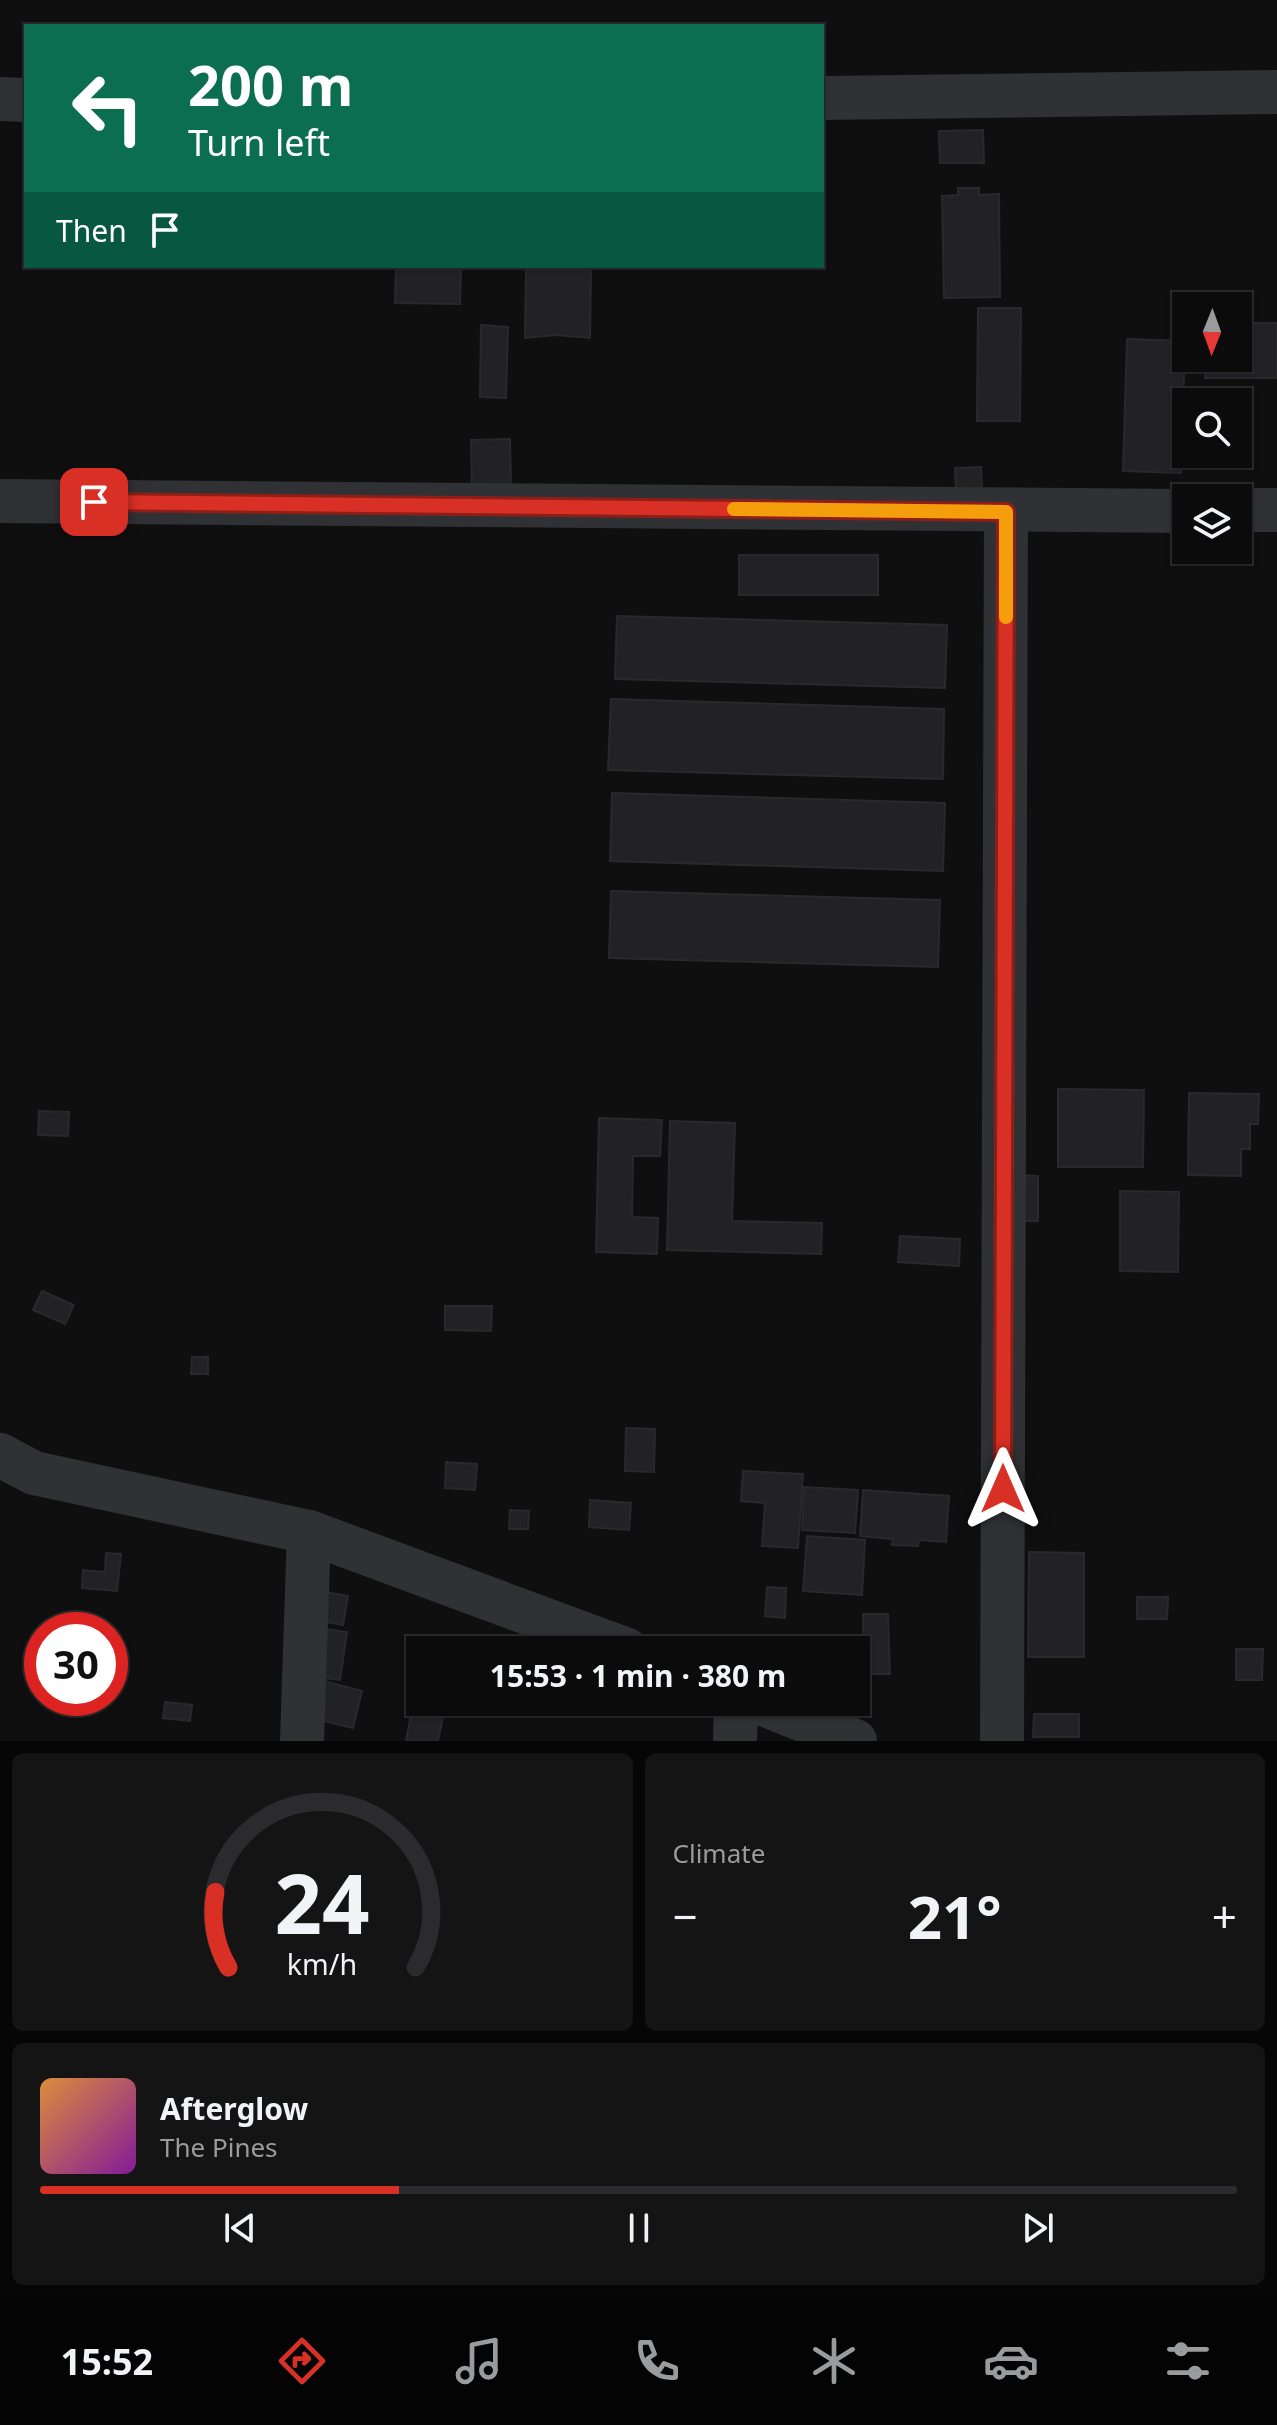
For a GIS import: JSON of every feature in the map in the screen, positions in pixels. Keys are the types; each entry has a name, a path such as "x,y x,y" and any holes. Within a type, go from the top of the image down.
{"street":[{"path":"824,98 1277,92"},
{"path":"0,99 24,100"},
{"path":"0,501 1172,511"},
{"path":"1252,510 1277,510"},
{"path":"1002,1741 1006,512"},
{"path":"0,1455 34,1473 309,1532 589,1636"},
{"path":"302,1741 309,1532"},
{"path":"735,1741 736,1716"},
{"path":"793,1716 855,1741"}],"building":[{"path":"983,130 984,163 940,163 939,131"},
{"path":"958,188 979,188 979,195 999,194 1000,297 944,298 942,196 958,195"},
{"path":"396,268 461,268 460,304 395,303"},
{"path":"526,268 591,268 590,338 556,335 525,338"},
{"path":"978,308 1021,308 1020,421 977,421"},
{"path":"1252,323 1277,323 1277,378 1205,378 1205,372 1252,372"},
{"path":"481,325 508,327 506,398 480,397"},
{"path":"1127,339 1172,341 1172,372 1184,372 1184,388 1172,388 1172,468 1181,468 1181,473 1123,471"},
{"path":"510,439 511,486 472,487 471,440"},
{"path":"981,467 982,490 956,490 955,468"},
{"path":"739,555 878,555 878,595 739,595"},
{"path":"617,616 947,625 945,688 615,679"},
{"path":"611,699 944,709 943,779 608,770"},
{"path":"612,793 945,803 943,871 610,861"},
{"path":"611,891 940,900 938,967 609,958"},
{"path":"1058,1089 1144,1090 1143,1167 1058,1167"},
{"path":"1189,1093 1259,1094 1258,1124 1250,1124 1250,1149 1241,1149 1241,1176 1188,1175"},
{"path":"39,1111 69,1112 68,1136 38,1135"},
{"path":"599,1118 662,1120 660,1156 633,1156 632,1217 658,1218 657,1254 596,1252"},
{"path":"670,1121 735,1123 732,1221 822,1223 821,1254 667,1250"},
{"path":"1010,1175 1038,1176 1038,1221 1010,1221"},
{"path":"1120,1191 1179,1192 1178,1272 1120,1271"},
{"path":"900,1236 960,1239 959,1266 898,1262"},
{"path":"42,1291 74,1305 65,1324 33,1310"},
{"path":"445,1306 492,1306 491,1331 445,1330"},
{"path":"192,1357 208,1357 208,1374 191,1374"},
{"path":"626,1428 655,1429 654,1472 625,1471"},
{"path":"446,1462 477,1464 475,1490 445,1488"},
{"path":"743,1471 803,1474 798,1548 762,1546 765,1503 741,1501"},
{"path":"804,1487 858,1490 855,1533 802,1530"},
{"path":"863,1490 949,1496 946,1542 919,1540 918,1546 892,1545 893,1539 860,1536"},
{"path":"590,1500 631,1503 629,1530 589,1527"},
{"path":"510,1510 529,1511 528,1529 509,1529"},
{"path":"807,1536 865,1540 862,1595 803,1591"},
{"path":"1029,1552 1084,1553 1084,1657 1028,1657"},
{"path":"106,1553 121,1554 117,1591 82,1588 83,1570 105,1572"},
{"path":"767,1587 786,1588 785,1618 765,1616"},
{"path":"325,1592 348,1596 343,1625 321,1621"},
{"path":"1137,1597 1168,1597 1167,1619 1137,1619"},
{"path":"863,1614 888,1614 890,1674 870,1674 870,1636 863,1636"},
{"path":"319,1628 347,1632 340,1680 312,1676"},
{"path":"1236,1649 1263,1649 1262,1680 1236,1680"},
{"path":"316,1679 362,1691 353,1728 307,1717"},
{"path":"165,1702 192,1705 190,1721 163,1718"},
{"path":"1034,1714 1079,1714 1079,1737 1033,1737"},
{"path":"411,1716 443,1716 438,1741 406,1741"}],"slow traffic":[{"path":"734,509 1006,512 1006,617"}],"route":[{"path":"94,502 1006,512 1003,1489"}]}
